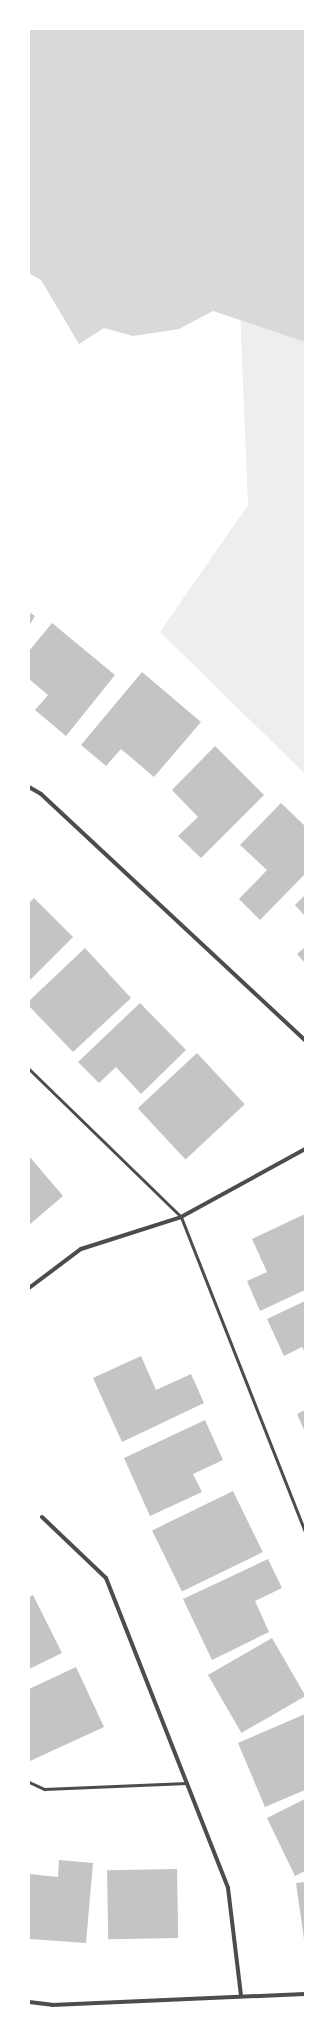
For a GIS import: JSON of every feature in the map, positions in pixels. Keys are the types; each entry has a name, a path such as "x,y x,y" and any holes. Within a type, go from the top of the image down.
{"street":[{"path":"29,787 41,794 305,1040"},
{"path":"29,1288 81,1250 181,1217 305,1149"},
{"path":"42,1517 106,1578 228,1888 240,1995"},
{"path":"29,2002 52,2005 240,1995 305,1994"}],"lane":[{"path":"29,1069 181,1217 305,1531"},
{"path":"29,1782 44,1789 187,1783"}],"shaded area":[{"path":"29,29 305,29 305,342 213,311 179,329 133,336 104,328 79,344 41,280 29,273"},
{"path":"305,29 305,774 160,632 248,505 236,211"}],"building":[{"path":"29,612 35,616 29,626"},
{"path":"52,623 115,675 66,736 35,710 48,695 29,679 29,651"},
{"path":"142,672 201,722 154,777 121,749 106,766 81,745"},
{"path":"215,746 264,795 201,858 178,836 198,817 172,790"},
{"path":"281,803 305,826 305,874 260,920 239,899 267,870 240,845"},
{"path":"305,895 305,916 295,905"},
{"path":"34,898 73,937 29,981 29,903"},
{"path":"305,947 305,963 297,954"},
{"path":"85,948 131,998 73,1052 29,1006 29,1001"},
{"path":"140,1003 186,1050 141,1094 116,1067 99,1083 78,1062"},
{"path":"197,1053 245,1104 186,1159 138,1108"},
{"path":"29,1156 63,1196 29,1225"},
{"path":"305,1214 305,1290 260,1311 247,1281 267,1272 252,1239"},
{"path":"305,1301 305,1353 302,1347 284,1356 267,1319"},
{"path":"141,1356 156,1390 191,1374 204,1403 122,1442 93,1378"},
{"path":"305,1410 305,1432 297,1414"},
{"path":"205,1420 223,1460 193,1474 202,1492 150,1516 124,1458"},
{"path":"233,1491 263,1552 182,1592 152,1530"},
{"path":"268,1559 282,1588 255,1601 269,1632 212,1660 183,1599"},
{"path":"33,1595 62,1653 29,1669 29,1597"},
{"path":"272,1638 305,1696 241,1733 208,1675"},
{"path":"76,1667 104,1727 30,1761 29,1689"},
{"path":"305,1714 305,1790 265,1807 238,1743"},
{"path":"305,1799 305,1871 295,1876 267,1818"},
{"path":"59,1860 93,1863 86,1943 29,1939 29,1874 58,1877"},
{"path":"177,1869 178,1938 108,1939 107,1870"},
{"path":"305,1882 305,1939 304,1939 296,1883"}]}
